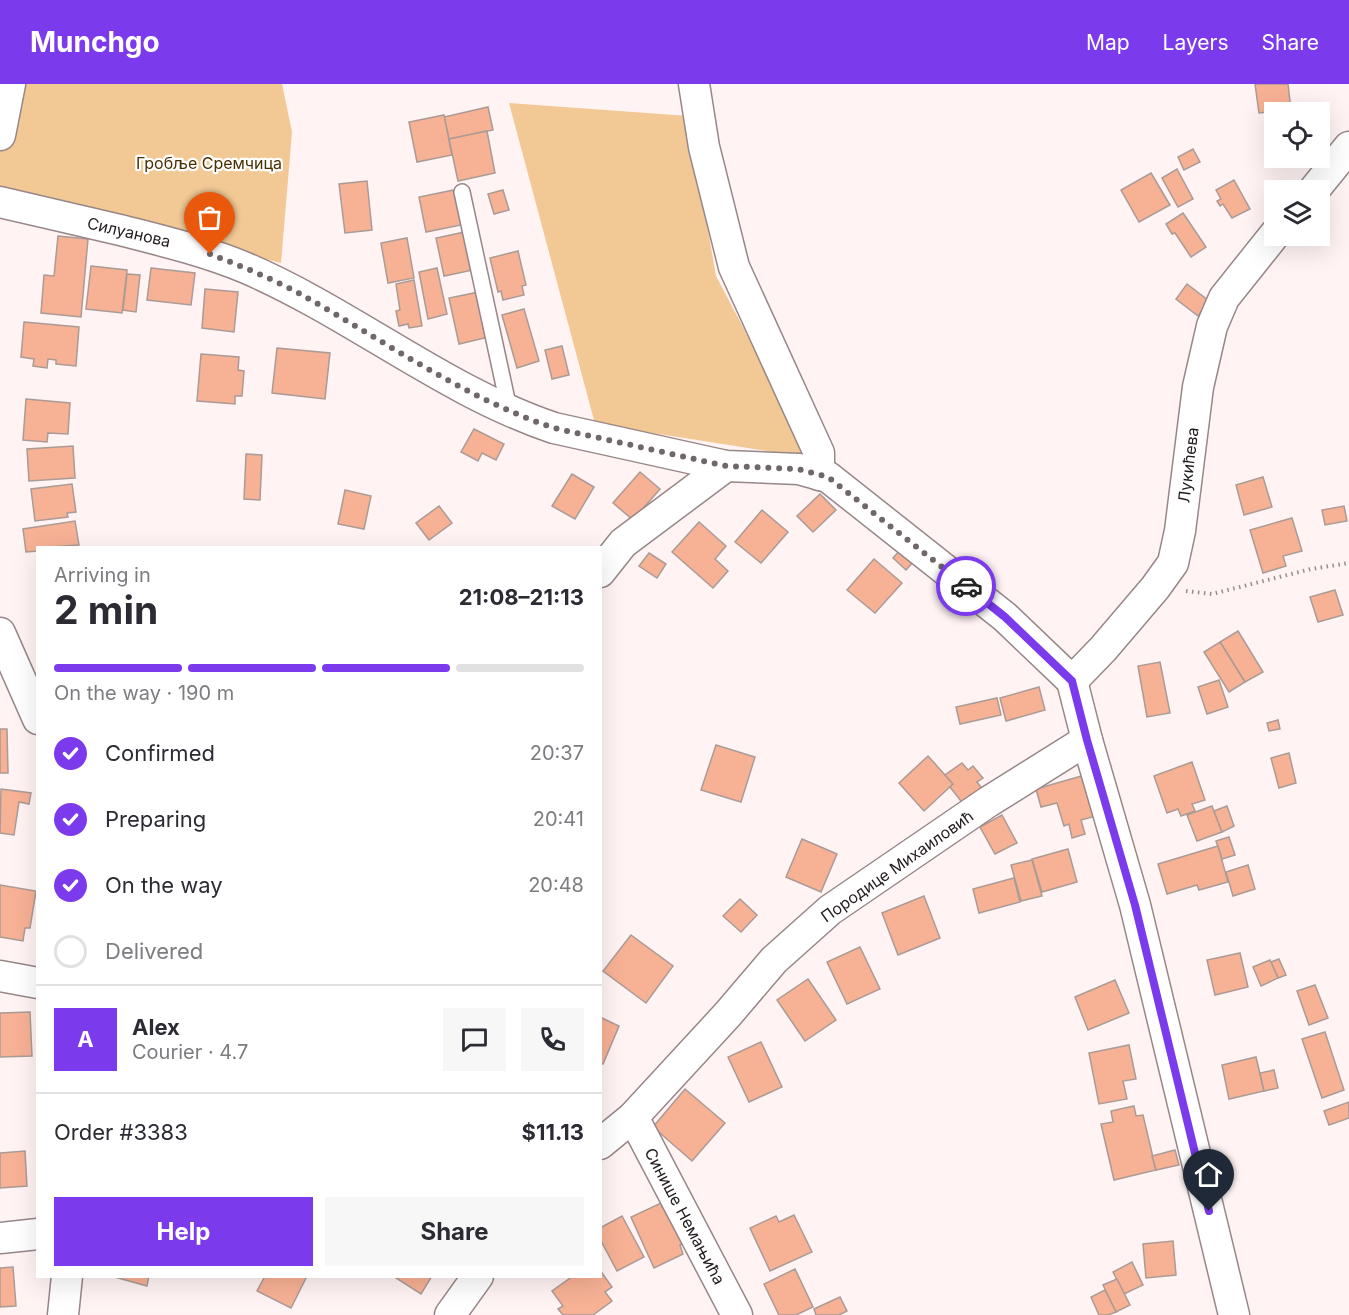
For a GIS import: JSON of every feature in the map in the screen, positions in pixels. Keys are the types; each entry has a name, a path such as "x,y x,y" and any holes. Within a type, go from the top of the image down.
{"street":[{"path":"0,135 10,84"},
{"path":"694,84 704,147 734,267 819,453 819,475"},
{"path":"1322,180 1349,147"},
{"name":"Силуанова","path":"0,202 191,247 246,268 300,294 468,390 554,428 726,466 798,469 828,477 1005,617 1072,681"},
{"name":"Лукићева","path":"1072,681 1103,649 1155,588 1173,563 1180,531 1198,387 1212,326 1224,298 1265,246"},
{"path":"602,569 623,543 726,466"},
{"path":"0,633 36,714"},
{"path":"1072,681 1135,905 1234,1315"},
{"name":"Породице Михаиловић","path":"602,1142 633,1117 728,1014 774,960 830,910 988,802 1087,740"},
{"path":"0,976 36,983"},
{"name":"Синише Немањића","path":"633,1117 736,1315"},
{"path":"0,1238 36,1234"},
{"path":"63,1315 66,1278"},
{"path":"450,1315 477,1278"}],"lane":[{"path":"462,192 509,409"}],"path":[{"path":"1155,588 1212,594 1311,569 1349,563"}],"green space":[{"name":"Гробље Сремчица","path":"0,84 282,84 292,132 281,263 0,192"},
{"path":"509,103 688,116 716,276 812,458 595,424"}],"building":[{"path":"1255,84 1288,84 1290,102 1264,102 1264,113 1259,113"},
{"path":"488,107 493,130 449,139 444,117"},
{"path":"444,115 452,155 417,162 409,122"},
{"path":"487,131 495,173 458,181 449,139"},
{"path":"1193,149 1200,162 1184,170 1178,157"},
{"path":"1177,169 1193,199 1178,207 1162,178"},
{"path":"1151,173 1170,205 1139,222 1121,190"},
{"path":"1234,180 1250,209 1232,218 1223,204 1220,206 1217,201 1221,199 1216,190"},
{"path":"367,181 372,230 345,233 339,184"},
{"path":"454,190 461,225 426,232 419,197"},
{"path":"503,190 509,210 494,214 488,194"},
{"path":"1183,213 1206,247 1191,257 1166,224"},
{"path":"465,232 473,270 444,276 436,238"},
{"path":"58,236 88,239 81,317 41,313 44,275 54,276"},
{"path":"407,238 414,278 388,283 381,243"},
{"path":"518,251 526,285 522,286 524,295 503,300 501,291 498,292 490,258"},
{"path":"91,266 127,270 122,313 86,309"},
{"path":"151,268 195,273 191,305 147,300"},
{"path":"437,268 447,314 428,319 419,272"},
{"path":"127,274 140,275 136,312 123,310"},
{"path":"414,280 422,326 409,328 408,324 399,326 396,311 400,310 396,284"},
{"path":"1187,284 1209,301 1198,316 1176,299"},
{"path":"205,289 238,292 234,332 202,328"},
{"path":"479,292 489,337 459,344 449,298"},
{"path":"524,309 539,361 517,368 502,315"},
{"path":"24,322 79,327 76,366 56,364 56,360 48,359 47,368 33,366 34,359 21,357"},
{"path":"562,346 569,375 552,379 545,350"},
{"path":"277,348 330,353 325,399 272,393"},
{"path":"201,354 239,357 238,370 244,371 242,396 235,396 235,404 197,401"},
{"path":"26,399 70,403 68,434 48,433 47,442 23,440"},
{"path":"474,429 504,444 496,460 482,453 478,461 461,452"},
{"path":"73,446 75,478 29,481 27,449"},
{"path":"246,454 262,455 260,500 244,499"},
{"path":"640,472 660,489 633,520 613,503"},
{"path":"572,474 594,487 575,519 552,506"},
{"path":"1263,477 1272,507 1244,515 1236,485"},
{"path":"72,484 76,512 67,513 68,517 35,521 31,489"},
{"path":"345,490 371,496 364,529 338,524"},
{"path":"820,494 836,510 813,532 797,516"},
{"path":"439,506 452,523 429,540 416,523"},
{"path":"1344,506 1347,521 1325,525 1322,510"},
{"path":"762,510 788,532 761,563 735,542"},
{"path":"1292,518 1302,551 1283,556 1286,566 1263,573 1250,530"},
{"path":"75,521 79,545 36,546 36,551 26,552 23,529"},
{"path":"699,522 726,546 715,559 728,571 713,588 672,552"},
{"path":"901,549 914,561 906,570 893,558"},
{"path":"649,553 666,564 657,578 639,566"},
{"path":"874,559 902,583 875,613 847,590"},
{"path":"1335,590 1343,615 1318,622 1310,597"},
{"path":"1238,631 1263,672 1245,682 1220,642"},
{"path":"1220,642 1245,682 1229,692 1204,652"},
{"path":"1160,662 1170,713 1147,717 1138,666"},
{"path":"1219,680 1228,707 1207,714 1198,687"},
{"path":"1039,687 1045,710 1006,721 1000,698"},
{"path":"997,698 1001,715 960,724 956,707"},
{"path":"1278,720 1280,729 1269,731 1267,723"},
{"path":"0,729 7,729 8,773 0,773"},
{"path":"716,745 755,757 741,802 701,790"},
{"path":"1289,753 1296,783 1279,788 1271,758"},
{"path":"928,756 953,784 924,811 899,783"},
{"path":"1192,762 1205,800 1192,804 1195,811 1181,816 1178,809 1167,813 1154,776"},
{"path":"962,763 968,770 973,766 983,778 977,782 987,795 968,810 950,787 953,784 945,775"},
{"path":"1085,775 1096,816 1081,820 1085,834 1072,838 1069,824 1064,826 1057,803 1041,807 1036,789"},
{"path":"1,789 31,793 29,804 19,802 14,835 0,833"},
{"path":"1212,806 1222,832 1197,841 1187,815"},
{"path":"1227,806 1234,826 1222,832 1214,811"},
{"path":"1002,815 1017,843 995,854 980,827"},
{"path":"1229,837 1235,855 1222,859 1216,841"},
{"path":"802,839 837,854 821,892 786,877"},
{"path":"1218,846 1228,882 1199,890 1197,885 1167,894 1158,864"},
{"path":"1068,849 1077,882 1042,892 1032,859"},
{"path":"1032,860 1042,896 1021,901 1011,865"},
{"path":"1248,865 1255,889 1233,896 1226,872"},
{"path":"1014,878 1020,902 979,913 973,889"},
{"path":"0,885 36,891 30,928 25,928 23,941 0,937"},
{"path":"924,896 940,938 898,955 882,913"},
{"path":"740,899 757,915 741,932 723,916"},
{"path":"631,935 673,966 646,1003 603,971"},
{"path":"860,947 880,989 847,1004 827,962"},
{"path":"1240,953 1248,987 1215,995 1207,960"},
{"path":"1279,959 1286,975 1278,978 1271,962"},
{"path":"1270,960 1278,978 1261,986 1253,967"},
{"path":"808,979 836,1020 805,1041 777,1000"},
{"path":"1115,980 1129,1013 1088,1030 1075,997"},
{"path":"1315,985 1328,1018 1309,1025 1297,991"},
{"path":"30,1012 32,1056 0,1057 0,1013"},
{"path":"602,1018 619,1026 602,1064"},
{"path":"1325,1032 1344,1090 1322,1098 1302,1039"},
{"path":"761,1042 782,1087 749,1102 728,1057"},
{"path":"1129,1045 1136,1079 1123,1081 1127,1099 1099,1104 1089,1053"},
{"path":"1256,1057 1264,1091 1229,1099 1222,1065"},
{"path":"1274,1070 1278,1088 1264,1091 1260,1073"},
{"path":"685,1089 725,1123 692,1161 653,1127"},
{"path":"1349,1102 1349,1118 1329,1125 1324,1111"},
{"path":"1134,1106 1136,1116 1143,1115 1156,1170 1114,1180 1101,1124 1113,1122 1111,1111"},
{"path":"1175,1150 1179,1165 1156,1170 1152,1156"},
{"path":"25,1151 27,1186 0,1188 0,1153"},
{"path":"661,1203 662,1207 671,1203 688,1242 680,1245 683,1254 654,1268 631,1217"},
{"path":"794,1215 812,1252 770,1271 750,1228 776,1216 779,1222"},
{"path":"622,1216 644,1257 617,1271 602,1243 602,1227"},
{"path":"1173,1241 1176,1275 1146,1278 1143,1244"},
{"path":"1132,1262 1143,1285 1124,1294 1113,1272"},
{"path":"13,1267 16,1306 0,1307 0,1268"},
{"path":"795,1269 813,1307 796,1315 779,1315 764,1284"},
{"path":"602,1273 612,1287 605,1292 612,1301 593,1315 563,1315 558,1309 563,1306 552,1291 570,1278 602,1278"},
{"path":"118,1278 149,1278 147,1286"},
{"path":"264,1278 306,1278 291,1308 257,1291"},
{"path":"396,1278 431,1278 421,1294"},
{"path":"1117,1279 1130,1305 1116,1312 1103,1285"},
{"path":"1105,1290 1116,1312 1099,1315 1091,1297"},
{"path":"840,1297 847,1311 839,1315 816,1315 814,1309"}],"way so far":[{"path":"210,254 246,268 300,294 468,390 554,428 726,466 798,469 828,477 966,586"}],"route":[{"path":"966,586 1005,617 1072,681 1135,905 1209,1211"}]}
